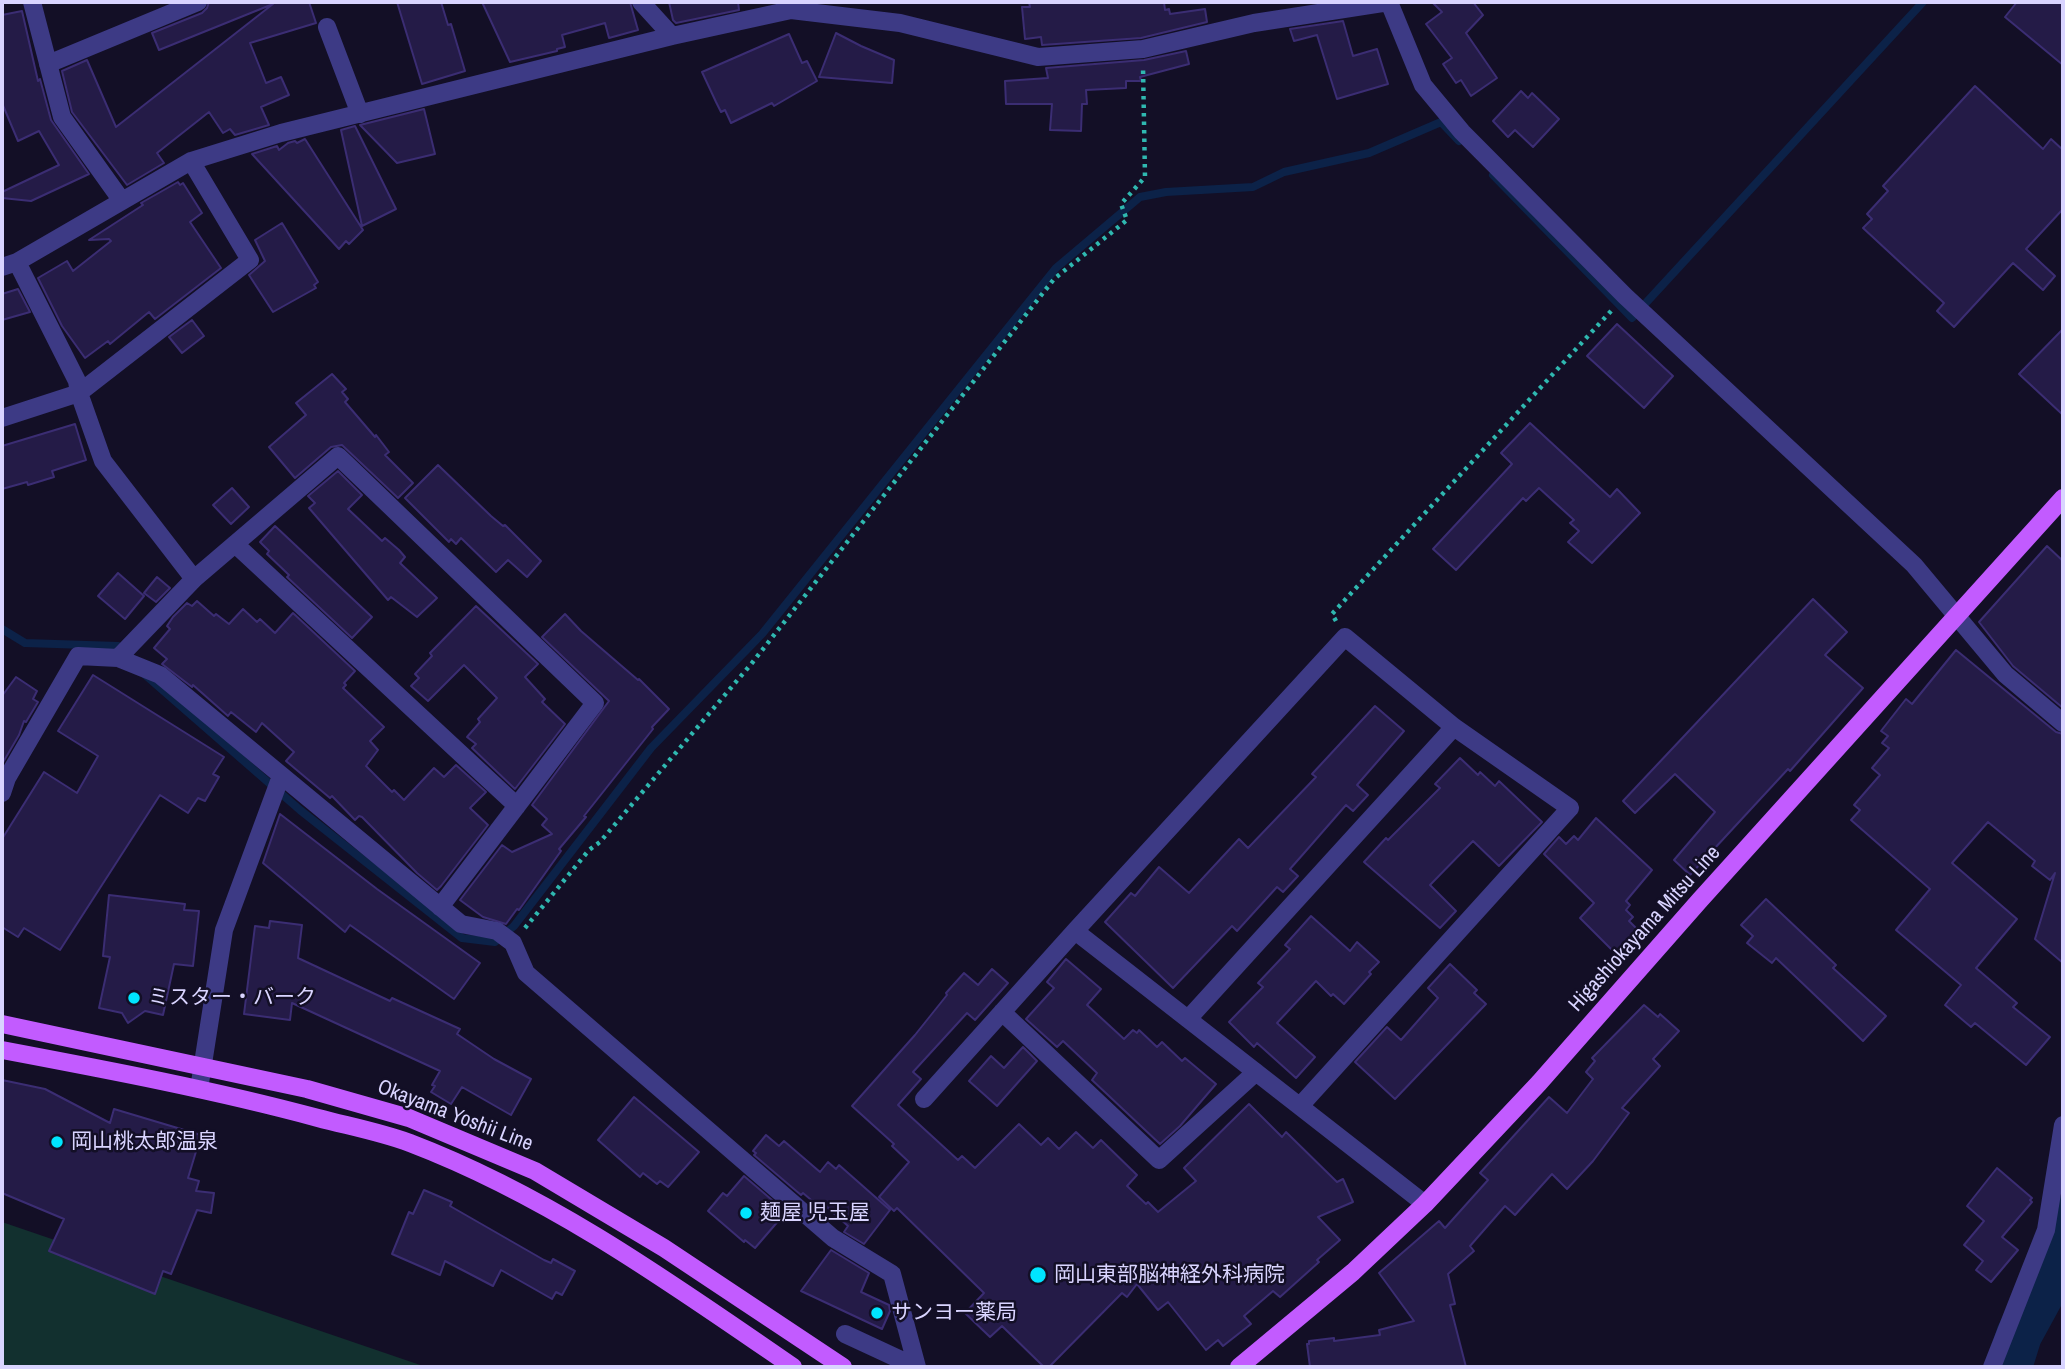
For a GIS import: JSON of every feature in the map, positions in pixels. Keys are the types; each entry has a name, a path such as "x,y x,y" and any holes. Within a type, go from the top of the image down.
{"main road":[{"name":"Higashiokayama Mitsu Line","path":"1239,1367 1353,1272 1425,1204 1539,1083 1700,900 2063,498"},
{"name":"Okayama Yoshii Line","path":"2,1024 307,1088 410,1118 536,1171 664,1248 843,1367"},
{"name":"Okayama Yoshii Line","path":"2,1050 271,1105 408,1142 524,1193 647,1267 793,1367"}],"street":[{"path":"32,2 62,117 122,201"},
{"path":"48,64 198,2"},
{"path":"641,2 671,36"},
{"path":"194,579 103,461 77,381 9,264 191,161 281,133 671,36 791,10 900,23 1038,57 1143,49 1254,23 1389,2 1423,85 1462,132 1625,296 1914,565 2005,674 2063,723"},
{"path":"327,27 360,114"},
{"path":"2,418 79,393 250,260 191,161"},
{"path":"118,658 194,579 338,456 595,703 440,907"},
{"path":"235,544 517,806"},
{"path":"924,1099 1345,637 1454,727 1570,808 1300,1106"},
{"path":"2,793 7,778 78,656 118,658 160,675 461,924 498,931 513,943 526,973 832,1238 892,1274 917,1367"},
{"path":"1188,1019 1454,727"},
{"path":"199,1089 224,930 281,776"},
{"path":"1075,931 1425,1204"},
{"path":"1002,1012 1159,1160 1256,1072"},
{"path":"1992,1367 2055,1233 2063,1125"},
{"path":"845,1334 917,1367"}],"path":[{"path":"513,943 589,850 600,842 752,663 1054,279 1127,220 1121,204 1145,177 1143,49"},
{"path":"1345,637 1332,614 1625,296"}],"green space":[{"path":"2,1222 426,1367 2,1367"}],"building":[{"path":"209,2 309,2 316,23 250,43 266,83 281,77 289,95 261,107 269,125 235,135 230,129 223,133 209,112 157,153 164,163 127,185 72,112 62,71 87,60 116,127 273,4 159,50 152,33 202,13"},
{"path":"397,2 441,2 448,25 451,24 465,71 422,84"},
{"path":"482,2 630,2 638,30 609,38 605,23 562,35 565,47 557,51 510,62"},
{"path":"669,2 738,2 739,10 676,23"},
{"path":"1029,2 1164,2 1165,10 1169,9 1170,14 1205,9 1207,22 1141,38 1042,45 1041,37 1025,39 1022,7 1030,7"},
{"path":"1432,2 1473,2 1483,15 1466,33 1497,78 1471,96 1461,80 1456,83 1443,64 1452,58 1426,24 1442,12"},
{"path":"2017,2 2063,2 2063,65 2005,17"},
{"path":"22,11 38,81 40,79 51,120 89,174 31,201 2,198 2,192 59,165 39,131 18,141 2,103 2,15"},
{"path":"1343,21 1353,56 1377,49 1388,84 1337,99 1317,35 1294,41 1290,29"},
{"path":"836,33 894,60 892,83 819,77"},
{"path":"789,34 802,63 807,61 817,81 774,106 772,103 731,123 725,110 721,112 702,72"},
{"path":"1186,51 1189,64 1140,77 1141,81 1126,81 1126,88 1086,90 1087,104 1082,104 1081,131 1050,130 1052,104 1006,104 1005,81 1048,78 1046,68 1144,60"},
{"path":"1975,86 2043,149 2051,139 2063,150 2063,209 2026,249 2055,276 2043,290 2013,263 1954,327 1937,311 1944,303 1863,228 1872,219 1867,214 1888,191 1883,186"},
{"path":"1521,91 1528,98 1532,93 1559,119 1533,147 1515,130 1508,137 1493,121"},
{"path":"424,109 435,154 397,163 360,125"},
{"path":"355,126 396,209 362,226 341,130"},
{"path":"305,139 363,230 349,244 346,241 339,249 252,154 277,146 279,150 288,143"},
{"path":"178,182 180,185 183,183 202,213 190,222 221,268 155,319 149,312 110,344 108,341 85,358 62,326 38,278 67,261 73,271 111,241 89,240 143,205 141,203"},
{"path":"282,223 318,282 314,285 316,288 273,312 249,275 265,261 255,240"},
{"path":"18,289 30,312 2,320 2,294"},
{"path":"192,320 204,336 182,353 169,337"},
{"path":"1617,324 1673,376 1644,408 1587,356"},
{"path":"2063,329 2063,415 2019,374"},
{"path":"332,374 346,389 342,392 348,399 345,402 389,452 385,455 413,483 398,498 342,445 331,447 295,478 269,447 306,415 296,403"},
{"path":"1530,423 1610,497 1617,489 1640,513 1592,563 1568,542 1579,531 1570,523 1574,520 1539,488 1526,501 1523,498 1456,570 1433,549 1512,464 1501,453"},
{"path":"75,424 86,460 52,471 54,477 2,489 2,446"},
{"path":"438,465 541,561 527,577 508,560 496,572 461,538 456,544 451,539 449,542 405,498"},
{"path":"338,471 362,495 348,509 382,541 385,538 399,550 405,557 400,563 437,598 417,617 391,597 388,600 309,508 315,503 308,496"},
{"path":"232,488 249,507 231,524 213,505"},
{"path":"275,526 372,617 352,638 287,577 289,575 267,554 269,551 260,542"},
{"path":"2047,546 2063,561 2063,708 2013,666 1979,622"},
{"path":"118,573 144,596 125,619 98,596"},
{"path":"157,577 170,588 156,602 144,593"},
{"path":"1813,599 1847,632 1825,655 1863,688 1790,771 1788,769 1690,875 1674,860 1715,812 1675,774 1635,813 1623,801"},
{"path":"197,601 214,616 216,614 229,624 243,609 257,622 260,619 275,633 293,613 355,671 343,688 384,727 370,741 378,750 366,766 404,800 434,768 444,777 456,765 486,792 470,808 488,825 437,890 362,817 359,816 355,820 332,796 330,798 286,761 294,752 262,723 256,732 231,712 228,716 193,685 192,687 162,664 167,659 154,648 170,629 167,626 173,617 187,603 192,606"},
{"path":"476,606 538,664 525,677 545,699 542,702 565,724 515,789 472,748 476,744 467,737 480,722 478,719 497,698 464,665 428,701 411,686 419,678 415,674 432,656 430,653"},
{"path":"565,614 669,709 652,727 584,816 586,817 559,849 561,851 519,910 517,909 506,924 483,917 460,900 502,845 512,852 552,834 542,825 547,819 532,805 609,701 542,637"},
{"path":"1956,650 2056,732 2063,734 2063,963 2035,939 2055,873 2050,880 2032,866 2035,861 1988,822 1952,863 2017,919 1976,968 2017,1003 2013,1007 2050,1037 2026,1065 1975,1023 1971,1027 1945,1005 1961,985 1896,930 1930,889 1851,820 1860,810 1854,805 1880,775 1872,768 1889,748 1882,743 1888,736 1881,731 1906,699 1912,704"},
{"path":"93,675 224,757 213,774 219,777 205,801 198,798 188,813 160,795 60,950 24,928 18,937 2,927 2,839 44,772 77,793 98,756 58,731"},
{"path":"16,677 37,691 33,699 38,702 26,722 24,721 2,764 2,696"},
{"path":"1375,706 1404,731 1357,785 1368,795 1353,811 1346,805 1290,869 1298,876 1283,892 1277,887 1237,931 1232,926 1173,988 1105,922 1131,893 1135,896 1159,867 1189,893 1239,839 1248,848 1316,777 1312,774"},
{"path":"1460,758 1495,786 1499,781 1542,822 1499,866 1473,841 1430,885 1456,911 1440,928 1364,862 1440,788 1435,784"},
{"path":"280,814 377,889 480,963 454,999 350,925 345,932 263,863"},
{"path":"1596,818 1652,870 1626,901 1630,905 1626,910 1633,917 1629,921 1643,935 1620,958 1580,918 1594,903 1544,854 1559,837 1566,844 1574,836 1578,840"},
{"path":"109,895 185,904 184,910 199,911 193,966 174,964 163,1015 145,1011 128,1023 122,1013 99,1008 110,957 103,956"},
{"path":"1766,899 1836,965 1833,968 1886,1016 1863,1041 1776,958 1772,963 1747,943 1753,936 1741,925"},
{"path":"1311,916 1350,951 1357,942 1379,962 1344,1004 1316,981 1277,1023 1315,1057 1296,1078 1257,1043 1254,1047 1229,1022 1263,987 1258,983 1290,949 1285,945"},
{"path":"270,921 302,925 298,958 390,1001 392,998 460,1029 457,1034 494,1059 531,1079 511,1115 462,1087 451,1104 431,1092 440,1071 292,1003 290,1020 244,1014 255,926 269,928"},
{"path":"1066,959 1101,989 1087,1005 1124,1039 1133,1030 1137,1033 1139,1030 1157,1047 1162,1042 1182,1061 1185,1058 1216,1084 1180,1126 1160,1144 1092,1080 1097,1073 1063,1041 1057,1047 1026,1019 1054,988 1047,982"},
{"path":"1450,964 1477,990 1474,993 1486,1004 1395,1099 1355,1062 1387,1027 1401,1040 1438,998 1428,988"},
{"path":"992,969 1008,983 975,1020 967,1013 913,1072 921,1079 898,1105 958,1160 962,1156 975,1168 1019,1124 1041,1145 1048,1138 1059,1149 1076,1132 1093,1148 1101,1140 1137,1175 1127,1186 1158,1212 1196,1181 1184,1168 1249,1104 1282,1137 1286,1132 1337,1182 1343,1179 1353,1202 1318,1217 1340,1240 1280,1297 1273,1291 1244,1316 1251,1324 1223,1346 1218,1340 1206,1350 1168,1302 1158,1310 1137,1284 1127,1297 1122,1293 1049,1367 1044,1367 1002,1326 990,1337 965,1313 984,1293 897,1208 894,1211 879,1197 909,1162 892,1146 894,1144 852,1106 915,1035 964,973 978,985"},
{"path":"1644,1005 1658,1017 1660,1014 1679,1031 1653,1059 1660,1066 1622,1108 1629,1113 1593,1161 1567,1189 1552,1174 1515,1215 1505,1206 1470,1246 1474,1251 1448,1274 1455,1304 1450,1305 1466,1367 1310,1367 1307,1344 1309,1341 1334,1338 1334,1341 1380,1335 1379,1330 1414,1321 1379,1273 1439,1221 1445,1228 1488,1180 1480,1173 1549,1097 1567,1113 1593,1079 1586,1072 1595,1061 1592,1058"},
{"path":"1023,1047 1037,1061 997,1106 969,1081 991,1056 1004,1068"},
{"path":"2,1080 45,1089 110,1123 114,1109 201,1135 188,1178 199,1181 196,1191 214,1193 211,1213 197,1210 171,1274 163,1271 155,1294 49,1251 64,1219 2,1193"},
{"path":"634,1097 699,1152 668,1187 660,1181 657,1184 643,1173 640,1177 598,1140"},
{"path":"766,1135 779,1146 784,1141 820,1172 828,1162 836,1169 839,1165 890,1210 864,1244 844,1232 848,1226 820,1201 817,1205 803,1193 801,1195 754,1155 756,1153 753,1151"},
{"path":"1997,1168 2032,1198 2032,1202 2002,1237 2018,1250 1991,1282 1976,1270 1983,1261 1964,1245 1984,1221 1967,1206"},
{"name":"麺屋 児玉屋","path":"744,1176 786,1212 755,1248 708,1211 723,1193 727,1196"},
{"path":"424,1190 452,1202 450,1206 544,1260 551,1263 553,1259 575,1271 562,1295 556,1292 552,1299 501,1270 493,1286 445,1261 440,1275 392,1254 409,1212 413,1214"},
{"path":"831,1250 869,1273 861,1292 889,1305 890,1311 882,1329 801,1291"}],"waterway":[{"path":"1493,175 1632,318 1923,2"},
{"path":"143,673 300,810 462,938 495,942 514,926 651,748 762,634 1056,268 1140,197 1166,192 1253,187 1284,172 1369,153 1441,122 1459,141"},
{"path":"2,629 25,643 118,646 125,654"},
{"path":"2009,1367 2019,1335 2055,1269 2063,1219"}],"place":[{"name":"ミスター・バーク","path":"134,998"},
{"name":"岡山桃太郎温泉","path":"57,1142"},
{"name":"麺屋 児玉屋","path":"746,1213"},
{"name":"岡山東部脳神経外科病院","path":"1038,1275"},
{"name":"サンヨー薬局","path":"877,1313"}]}
